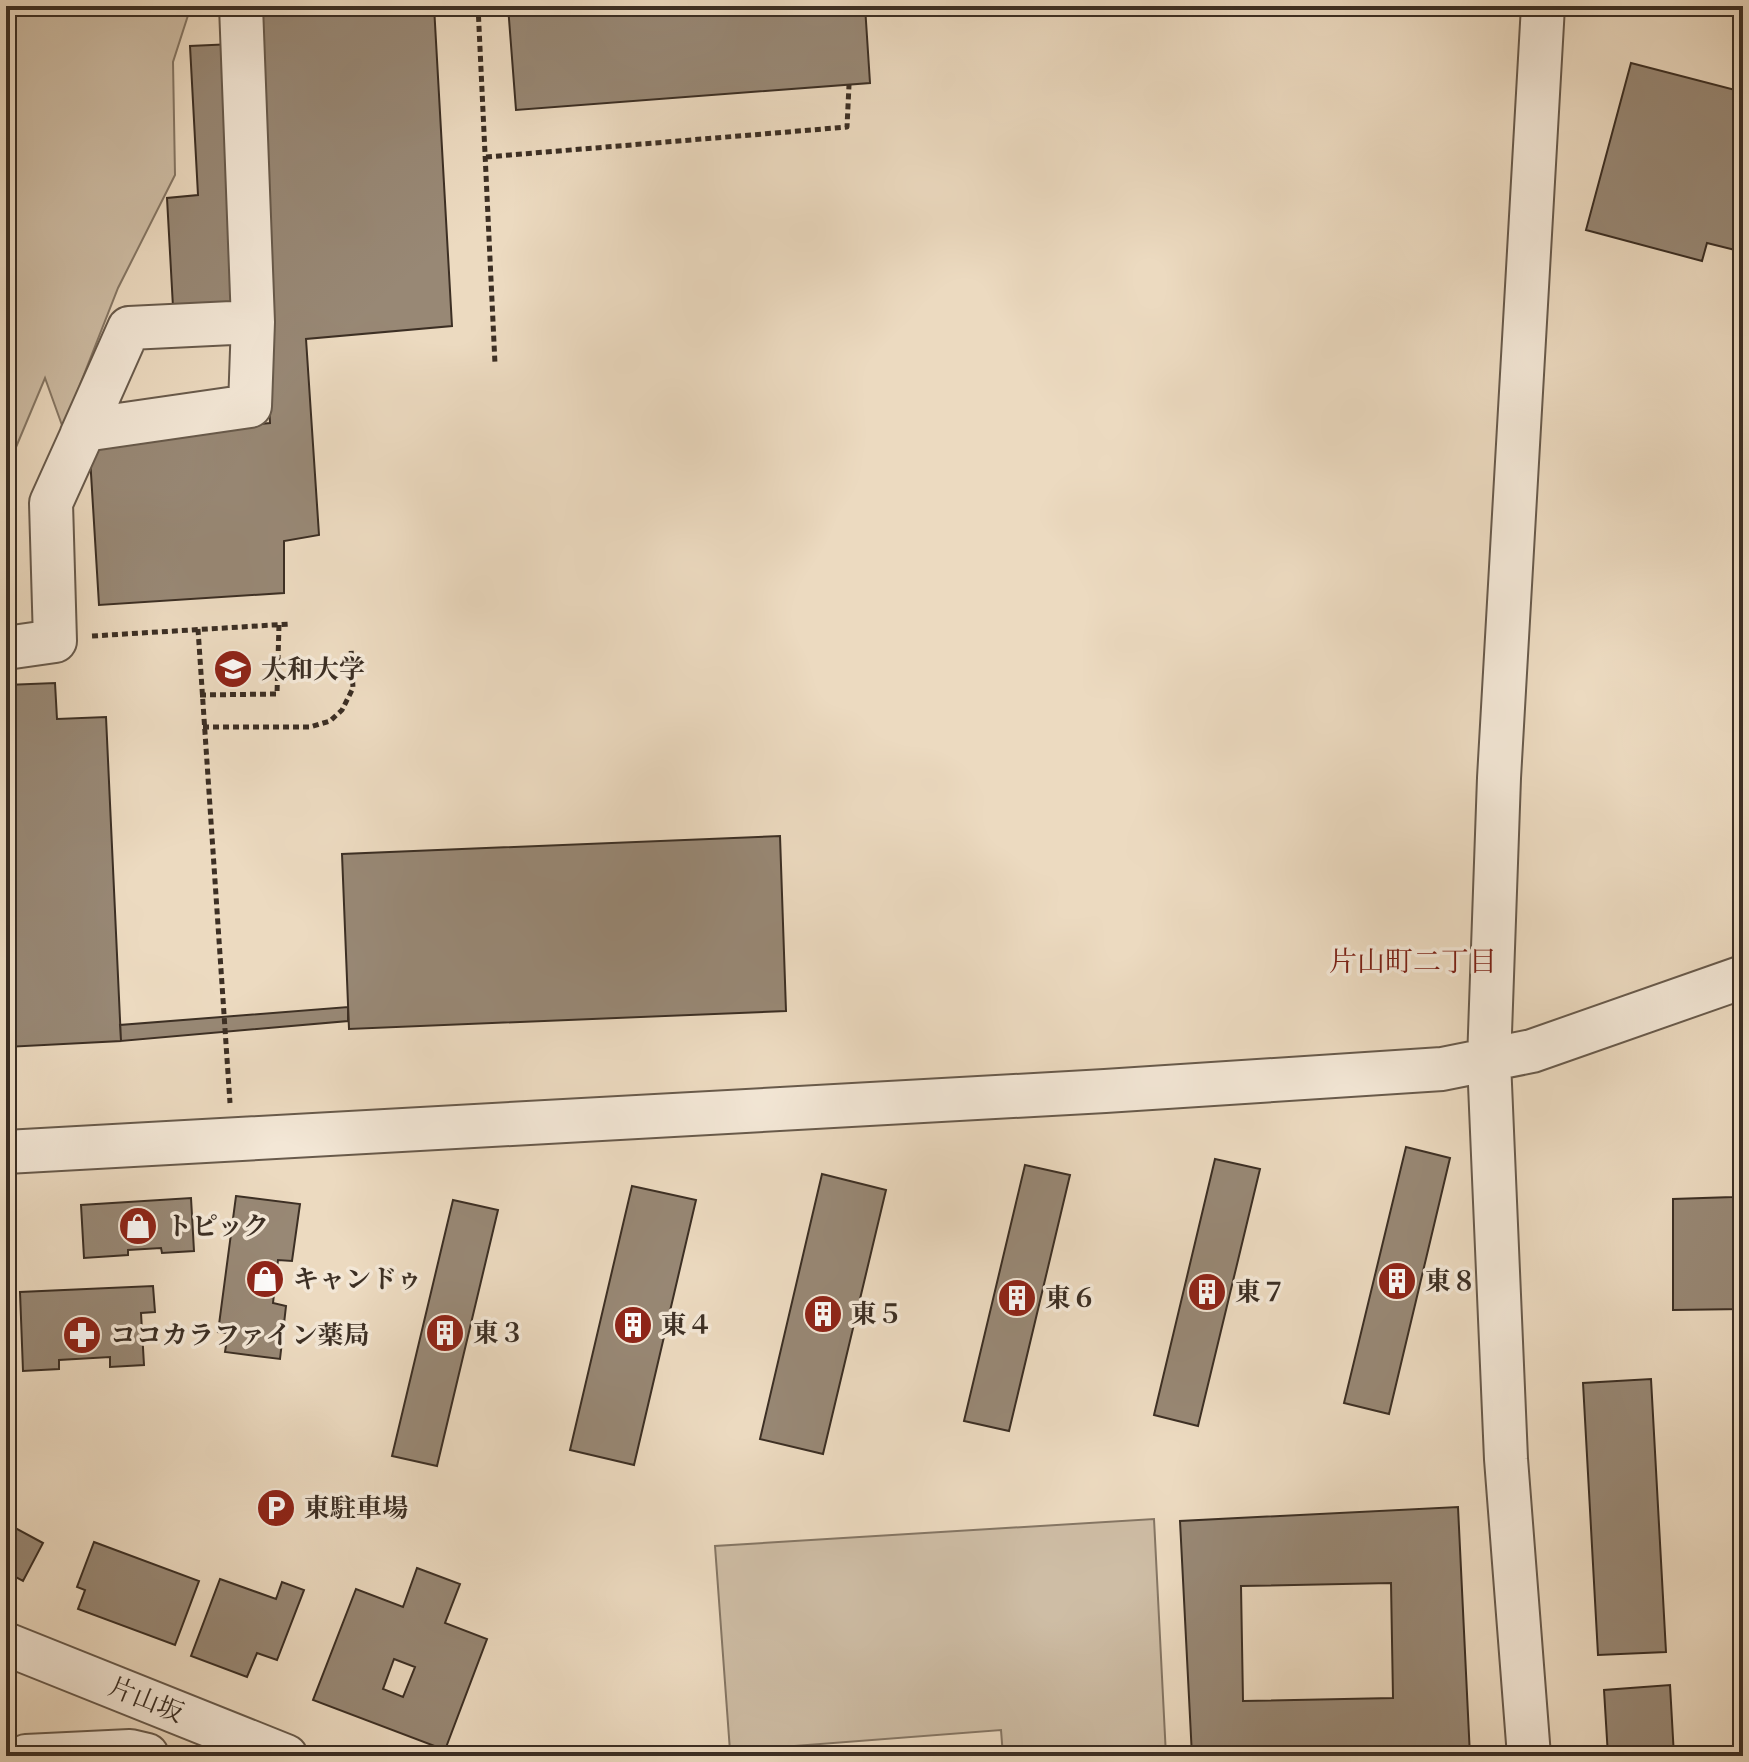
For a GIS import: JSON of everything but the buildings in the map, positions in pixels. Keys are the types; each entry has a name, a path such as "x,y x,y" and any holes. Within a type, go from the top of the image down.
{"street":[{"path":"81,436 84,430 250,406 253,322 241,6"},
{"path":"1529,1756 1506,1459 1489,1061 1500,762 1543,6"},
{"path":"6,648 55,641 51,503 129,328 253,322"},
{"path":"6,1152 1105,1091 1442,1069 1532,1051 1743,977"},
{"name":"片山坂","path":"6,1644 286,1756"},
{"path":"26,1756 130,1751 146,1756 155,1745 172,1710"}],"path":[{"path":"478,6 495,364"},
{"path":"486,157 847,127 849,85"},
{"path":"6,209 9,249 6,253"},
{"path":"55,641 84,636 290,624"},
{"path":"200,695 277,694 279,625"},
{"path":"198,629 200,695 231,1112"},
{"path":"203,727 310,727 330,721 342,710 353,688 351,647"}],"shaded area":[{"path":"6,6 191,6 173,62 175,175 118,288 63,428 45,378 6,471"},
{"path":"1154,1519 1166,1756 1003,1756 1001,1730 730,1751 715,1546"}],"place":[{"name":"大和大学","path":"233,669"},
{"name":"トピック","path":"138,1226"},
{"name":"キャンドゥ","path":"265,1279"},
{"name":"東８","path":"1397,1281"},
{"name":"東７","path":"1207,1292"},
{"name":"東６","path":"1017,1298"},
{"name":"東５","path":"823,1314"},
{"name":"東４","path":"633,1325"},
{"name":"東３","path":"445,1333"},
{"name":"ココカラファイン薬局","path":"82,1335"},
{"name":"東駐車場","path":"276,1508"}],"district":[{"name":"片山町二丁目","path":"1413,961"}]}
